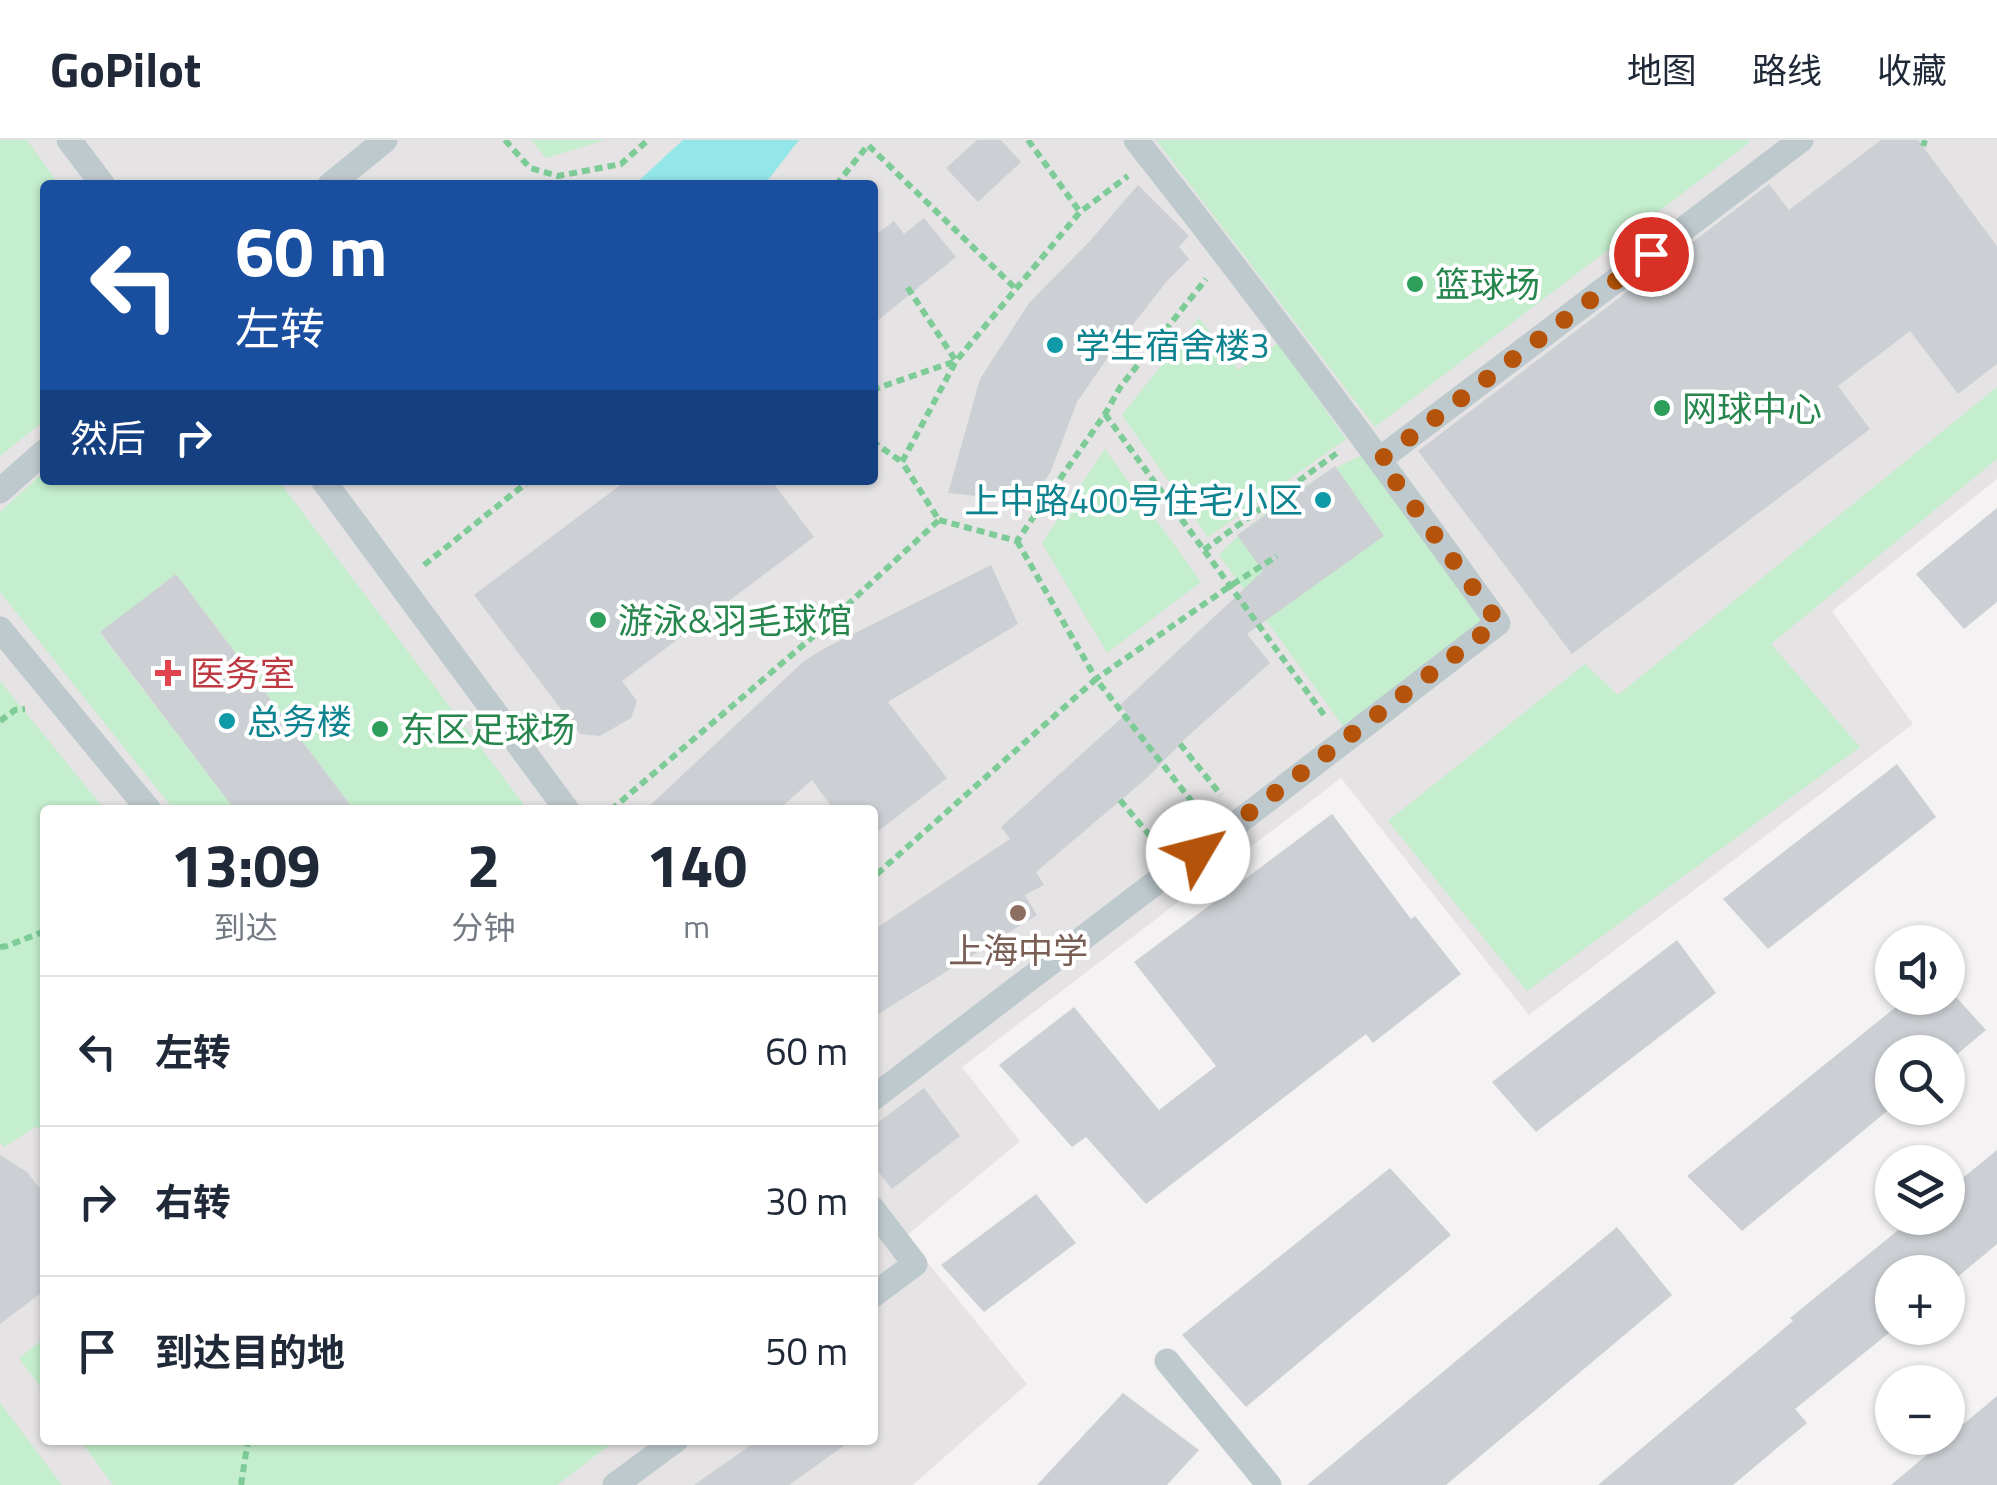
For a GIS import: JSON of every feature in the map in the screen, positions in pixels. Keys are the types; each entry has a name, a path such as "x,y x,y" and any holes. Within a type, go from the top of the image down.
{"lane":[{"path":"69,140 99,180"},
{"path":"336,180 385,140"},
{"path":"1380,460 1802,140"},
{"path":"878,1094 1220,837 1342,740 1424,687 1498,622 1226,253 1143,150"},
{"path":"0,491 40,455"},
{"path":"326,485 563,805"},
{"path":"0,629 145,805"},
{"path":"878,1216 915,1264 878,1292"},
{"path":"1167,1361 1269,1485"},
{"path":"615,1485 646,1449"}],"path":[{"path":"505,140 530,168 558,176 621,164 648,140"},
{"path":"1028,140 1080,212"},
{"path":"840,180 870,143 1016,289"},
{"path":"902,462 956,362 1080,212 1143,150"},
{"path":"1017,541 1121,386 1226,253"},
{"path":"906,284 956,362"},
{"path":"878,388 956,362"},
{"path":"1105,414 1342,740"},
{"path":"1204,550 1362,434"},
{"path":"878,445 902,462 938,520 1017,541 1096,680 1220,837"},
{"path":"400,584 524,485"},
{"path":"617,805 816,634 938,520"},
{"path":"878,873 1096,680 1277,556"},
{"path":"1180,744 1241,820"},
{"path":"1120,800 1176,867"},
{"path":"0,946 40,933"},
{"path":"241,1485 247,1445"}],"shaded area":[{"name":"上海中学","path":"0,140 1997,140 1997,479 1832,611 1913,724 1529,1015 1341,778 962,1067 1020,1141 906,1236 1027,1384 913,1485 0,1485"}],"green space":[{"path":"0,140 27,140 55,180 40,180 40,424 0,456"},
{"path":"531,140 605,140 546,158"},
{"name":"篮球场","path":"1156,140 1749,140 1750,142 1375,427"},
{"path":"1199,318 1238,370 1278,343 1346,439 1208,537 1122,415"},
{"path":"1997,387 1997,459 1771,644 1860,747 1527,991 1388,821 1585,664 1618,695"},
{"path":"1105,449 1201,582 1107,653 1042,543"},
{"path":"1363,455 1485,619 1343,726 1219,555 1286,498"},
{"path":"40,476 40,485 282,485 524,805 350,805 176,574 100,633 231,805 170,805 0,592 0,512"},
{"path":"0,681 101,805 40,805 40,1130 37,1126 4,1147 0,1142"},
{"path":"40,1342 40,1386 19,1358"},
{"path":"0,1403 62,1485 0,1485"},
{"path":"84,1445 609,1445 557,1485 113,1485"}],"water":[{"path":"683,140 799,140 768,180 639,180"}],"building":[{"path":"977,140 1001,140 1021,162 978,202 946,168"},
{"name":"网球中心","path":"1881,140 1918,140 1997,246 1997,364 1958,394 1910,331 1838,386 1870,429 1572,654 1418,451 1769,184 1789,210"},
{"name":"学生宿舍楼3","path":"1138,185 1189,236 1179,247 1189,259 1167,281 1077,402 1051,471 1032,502 948,493 980,379 1029,303"},
{"path":"924,218 956,257 878,320 878,233 894,221 904,234"},
{"path":"1335,466 1384,536 1247,634 1270,663 1147,778 1036,872 1044,885 1025,895 1037,915 878,1014 878,927 1010,839 1001,827 1127,713 1120,705 1263,571 1237,535"},
{"name":"游泳&羽毛球馆","path":"620,485 775,485 814,537 622,681 637,701 631,718 600,736 580,734 474,595"},
{"path":"1997,508 1997,602 1964,629 1916,574"},
{"path":"991,565 1018,624 888,702 947,778 878,831 878,805 830,805 812,780 784,805 650,805 804,661"},
{"name":"总务楼","path":"176,574 350,805 231,805 100,632"},
{"path":"1897,764 1936,817 1768,949 1723,899"},
{"path":"1332,814 1411,919 1415,916 1461,974 1373,1043 1366,1034 1146,1204 1086,1137 1072,1147 999,1065 1074,1007 1159,1110 1216,1066 1134,962"},
{"path":"1677,940 1716,993 1536,1132 1492,1082"},
{"path":"1965,1007 1986,1030 1965,1048 1965,1035 1875,1035 1875,1121 1742,1231 1687,1176 1886,1015 1965,1015"},
{"path":"924,1088 960,1136 892,1189 878,1172 878,1122"},
{"path":"1997,1150 1997,1244 1965,1271 1965,1255 1875,1255 1875,1344 1795,1409 1807,1423 1733,1485 1598,1485 1892,1235 1965,1235 1965,1176"},
{"path":"0,1155 27,1172 40,1189 40,1294 0,1324"},
{"path":"1390,1168 1451,1235 1246,1407 1182,1335"},
{"path":"1036,1194 1076,1243 984,1312 941,1265"},
{"path":"1617,1227 1672,1295 1446,1485 1307,1485"},
{"path":"1123,1393 1199,1450 1167,1485 1037,1485"},
{"path":"1997,1396 1997,1485 1891,1485 1927,1455 1965,1455 1965,1423"},
{"path":"751,1445 845,1445 789,1485 694,1485"}],"place":[{"name":"篮球场","path":"1415,284"},
{"name":"学生宿舍楼3","path":"1055,345"},
{"name":"网球中心","path":"1662,408"},
{"name":"上中路400号住宅小区","path":"1323,500"},
{"name":"游泳&羽毛球馆","path":"598,620"},
{"name":"医务室","path":"168,673"},
{"name":"总务楼","path":"227,721"},
{"name":"东区足球场","path":"380,729"},
{"name":"上海中学","path":"1018,913"}],"route":[{"path":"1198,852 1498,622 1380,460 1651,254"}]}
